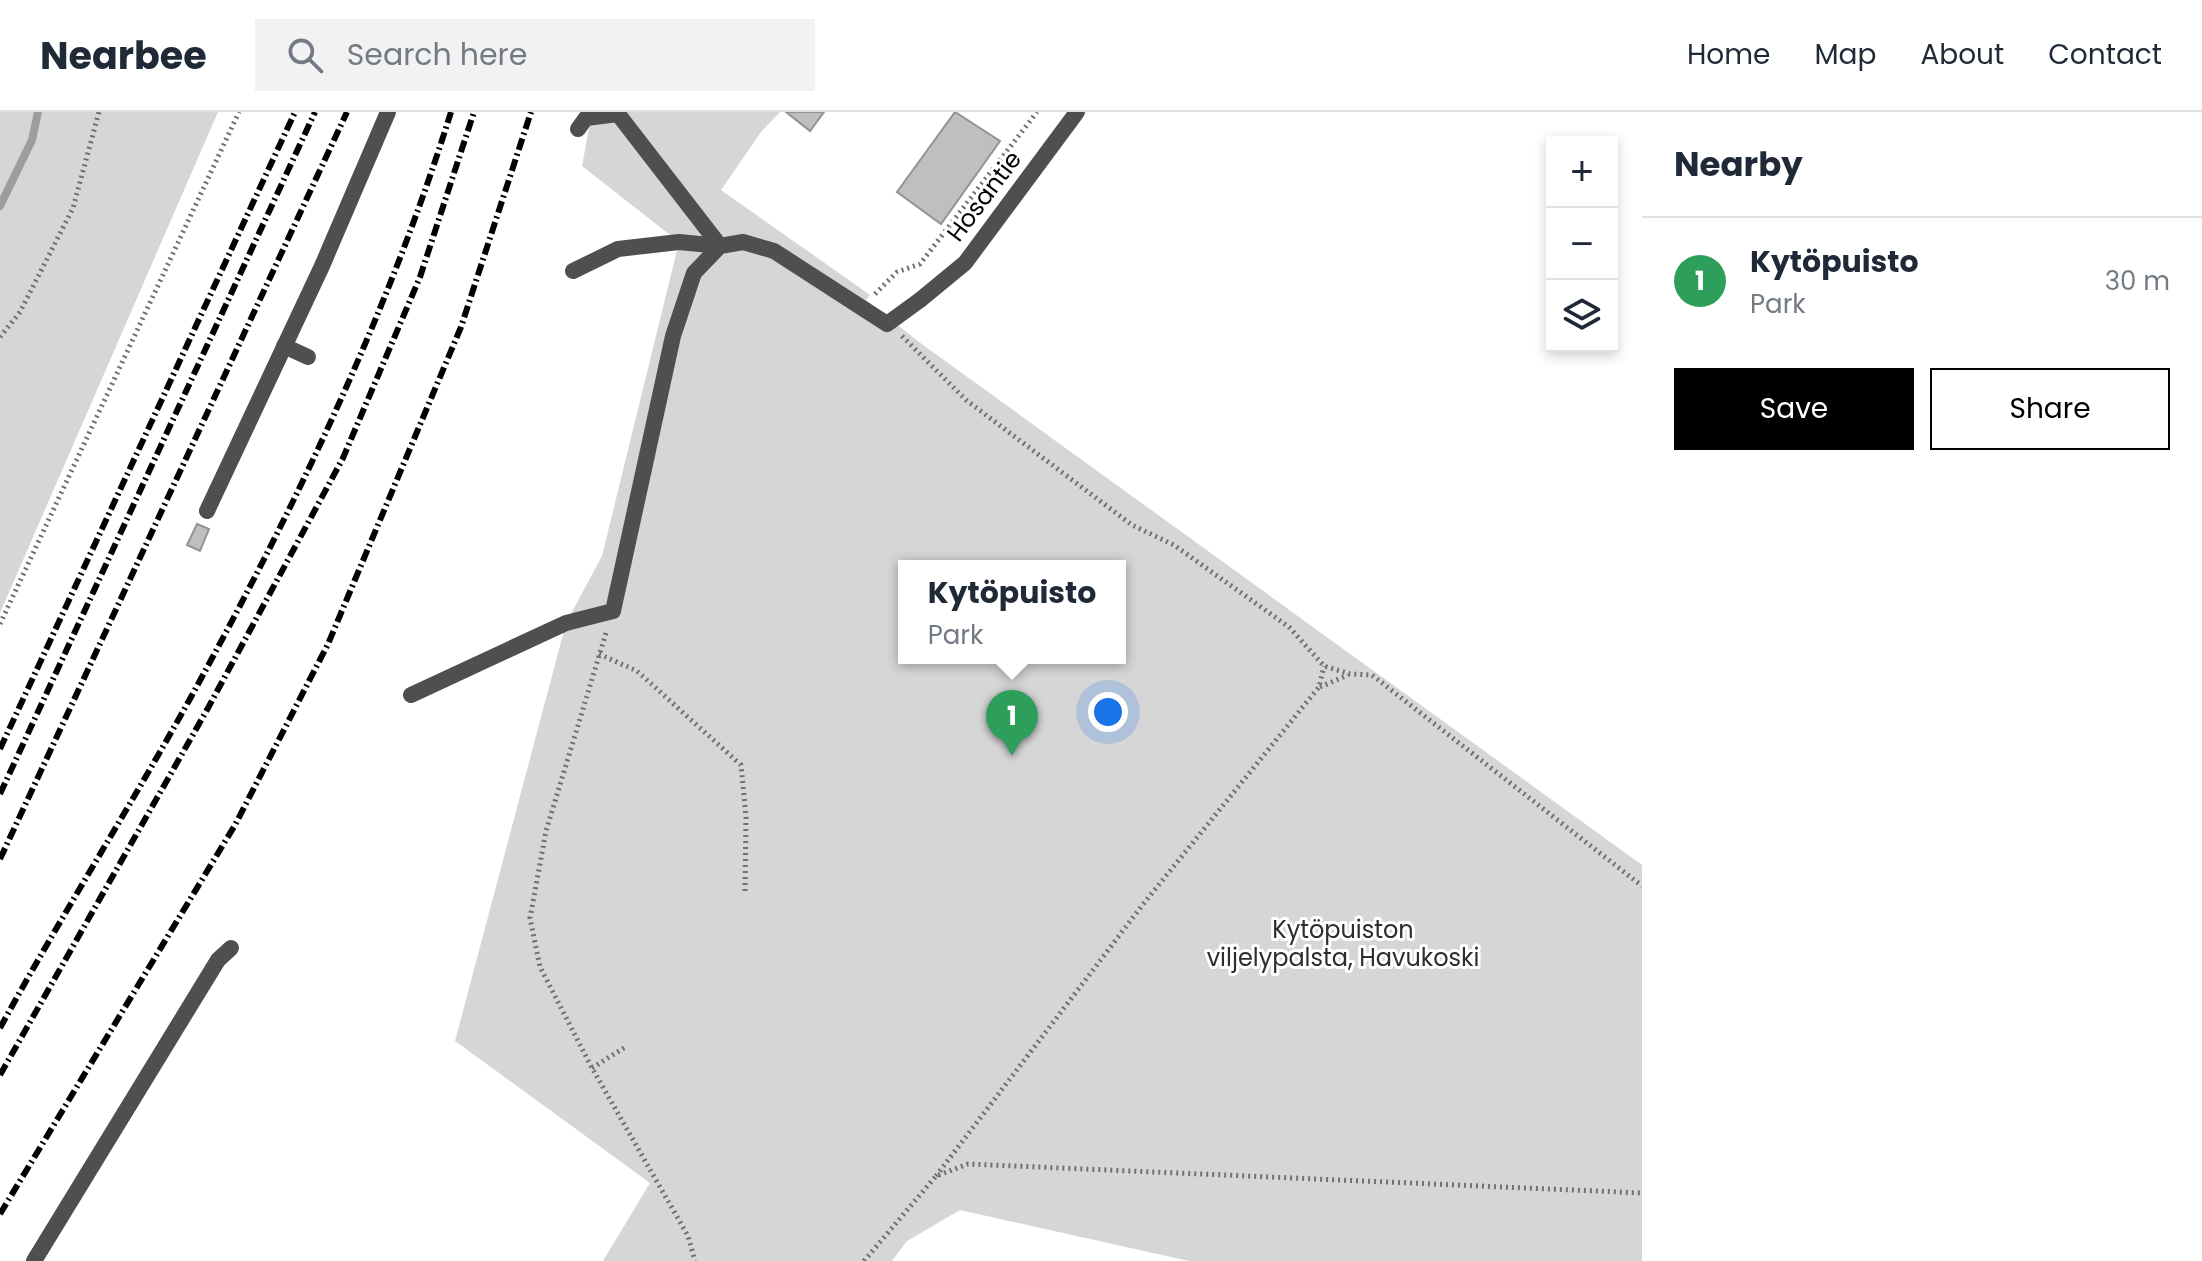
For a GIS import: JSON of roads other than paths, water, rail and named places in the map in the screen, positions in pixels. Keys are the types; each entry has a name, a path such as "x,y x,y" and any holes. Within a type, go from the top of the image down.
{"street":[{"path":"207,511 388,112"},
{"name":"Hosantie","path":"720,246 743,242 774,251 887,324 965,263 1077,112"},
{"path":"578,129 586,118 617,113 720,246"},
{"path":"573,271 618,249 679,242 720,246"},
{"path":"411,695 566,623 613,611 673,336 694,273 720,246"},
{"path":"284,346 308,357"},
{"path":"34,1261 218,960 231,948"}],"waterway":[{"path":"0,206 32,140 38,112"}],"railway":[{"path":"0,749 295,112"},
{"path":"0,794 315,112"},
{"path":"0,859 347,112"},
{"path":"0,1028 191,697 302,483 368,338 426,188 451,112"},
{"path":"0,1075 208,708 343,458 420,277 474,112"},
{"path":"0,1214 235,825 328,644 461,327 531,112"}],"place":[{"name":"Kytöpuisto","path":"1012,756"}],"park label":[{"name":"Kytöpuiston viljelypalsta, Havukoski","path":"1343,943"}]}
